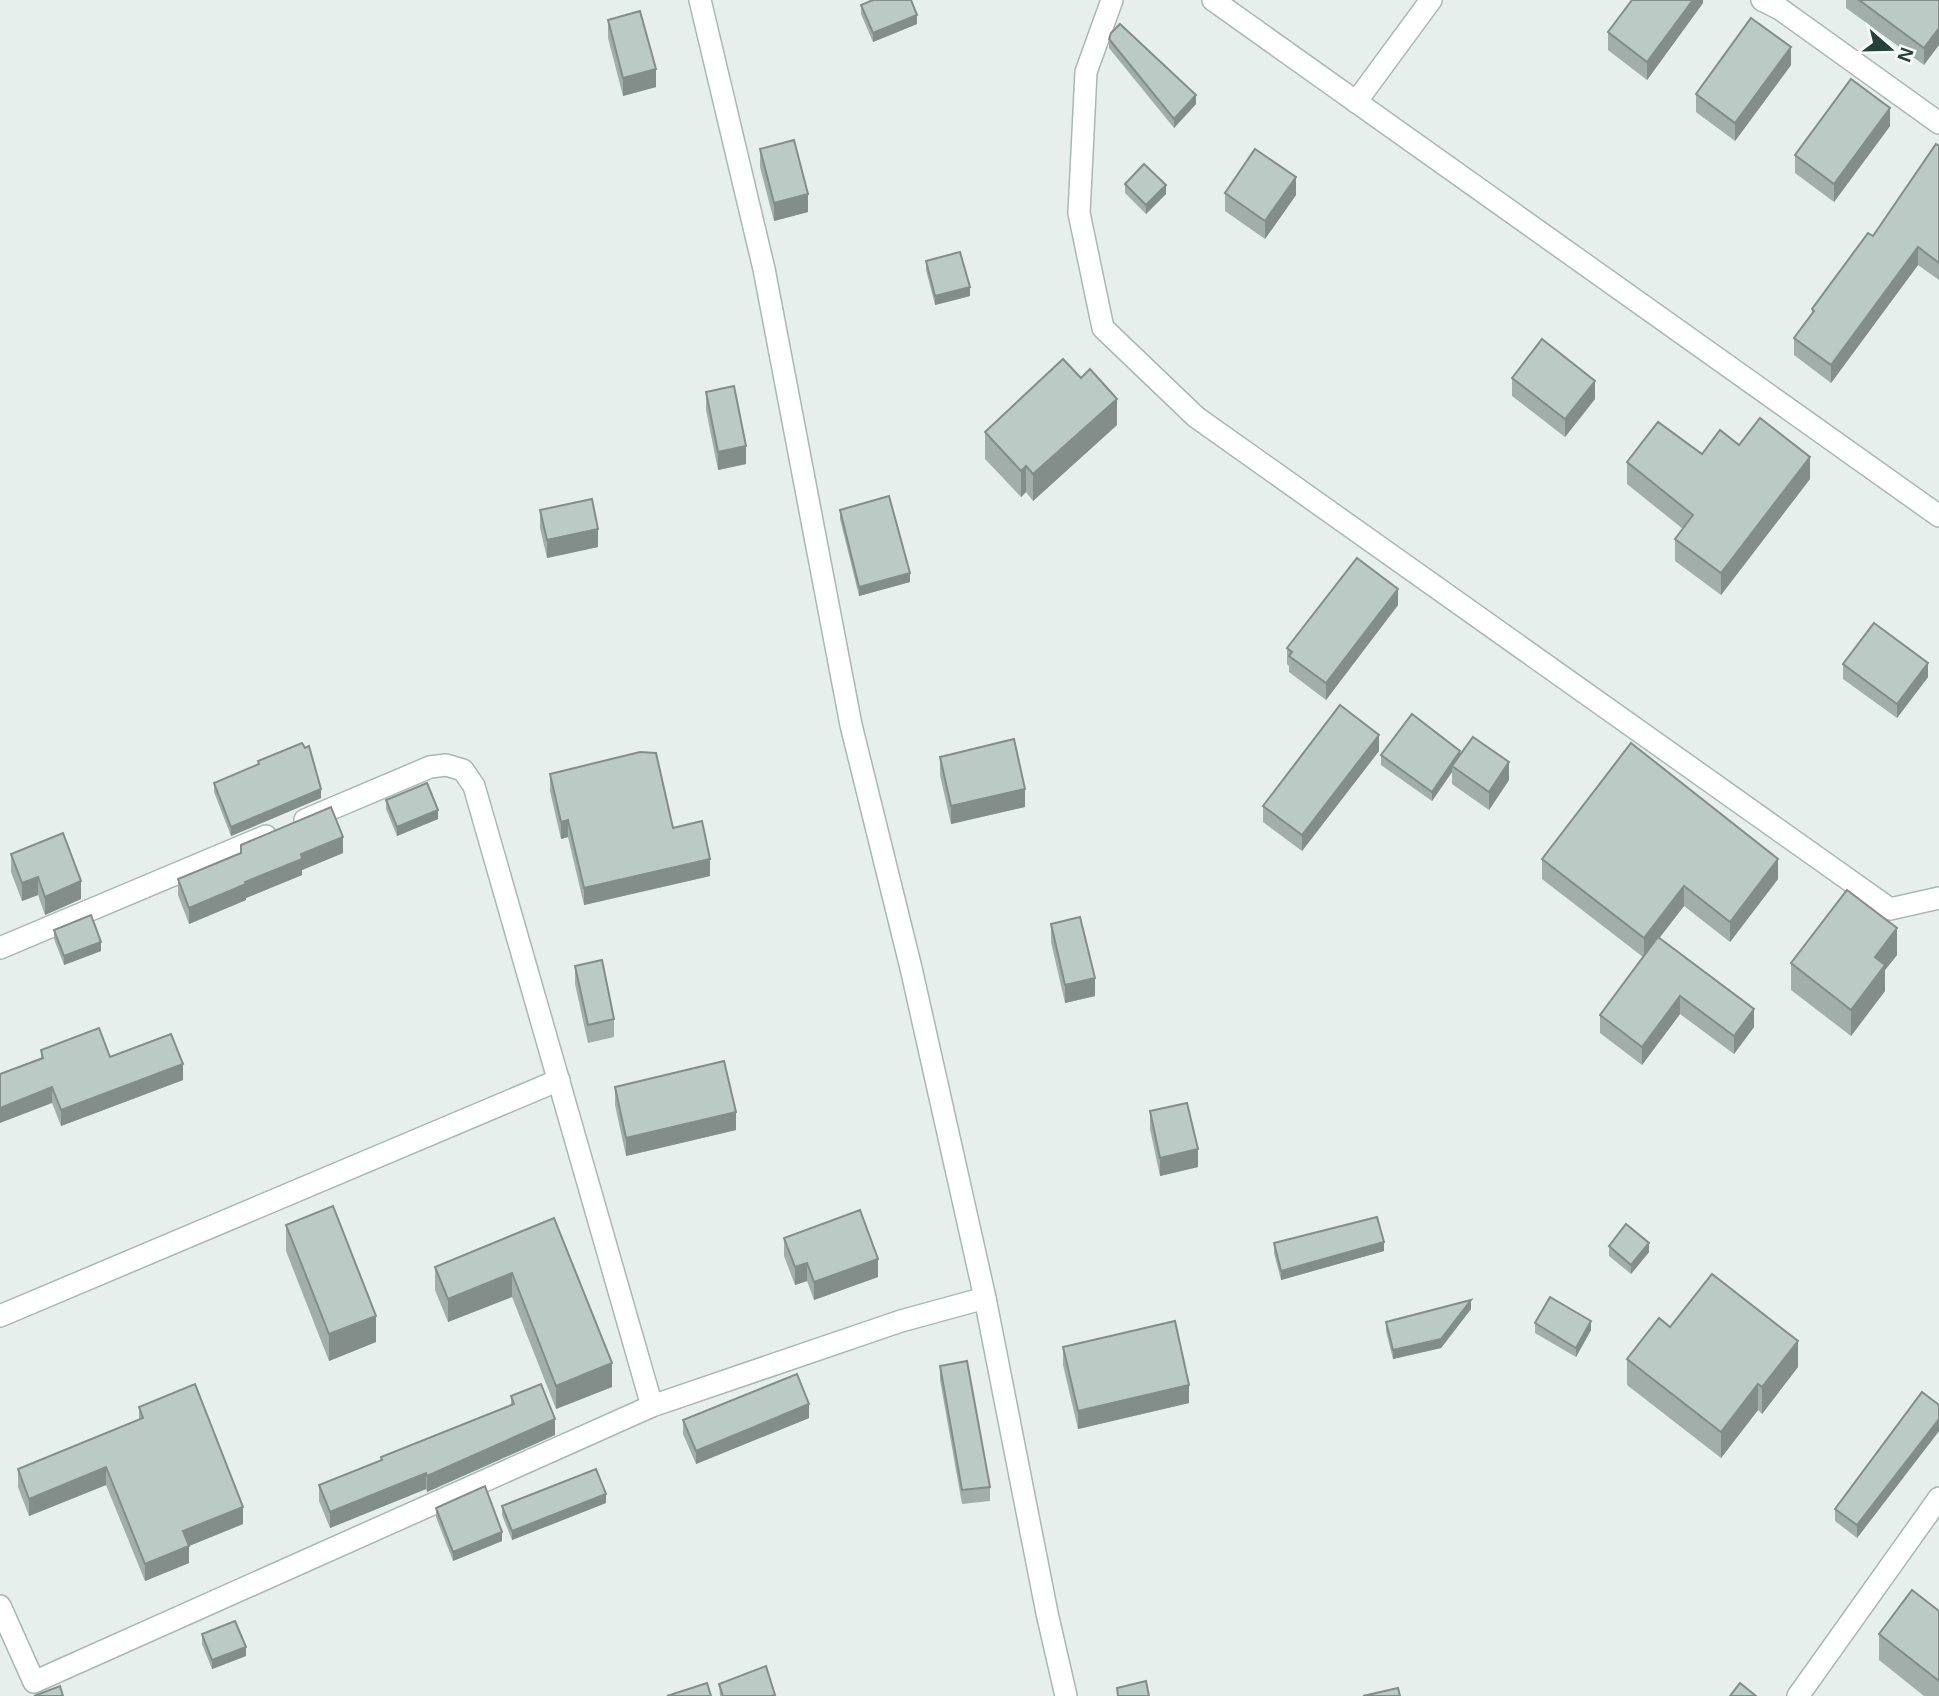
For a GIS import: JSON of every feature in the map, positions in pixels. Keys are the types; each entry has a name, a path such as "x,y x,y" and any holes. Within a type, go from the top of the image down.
{"street":[{"path":"700,0 764,269 851,725 911,968 985,1298 1046,1613 1066,1696"},
{"path":"1112,0 1086,72 1079,213 1102,328 1196,417 1891,909 1939,898"},
{"path":"1213,0 1939,516"},
{"path":"1356,102 1431,0"},
{"path":"1776,3 1939,123"},
{"path":"0,948 430,767 446,765 463,770 474,786 652,1406"},
{"path":"0,1316 559,1080"},
{"path":"0,1606 34,1682 652,1406 901,1321 985,1298"},
{"path":"1809,1692 1939,1498"}],"building":[{"path":"873,0 911,0 917,15 873,33 861,5"},
{"path":"1632,0 1693,0 1647,62 1608,32"},
{"path":"1859,0 1939,0 1939,28 1924,48"},
{"path":"640,11 656,69 623,78 608,20"},
{"path":"1751,18 1791,47 1735,123 1696,94"},
{"path":"1120,24 1196,95 1174,119 1109,39"},
{"path":"1851,79 1890,108 1834,184 1795,155"},
{"path":"794,140 808,194 774,203 760,149"},
{"path":"1936,144 1939,146 1939,263 1918,247 1831,365 1794,338 1868,233 1873,236"},
{"path":"1255,149 1296,177 1265,221 1225,193"},
{"path":"1144,164 1166,185 1146,205 1125,184"},
{"path":"960,252 970,287 935,296 926,261"},
{"path":"1542,339 1595,381 1565,419 1512,378"},
{"path":"1063,359 1081,378 1090,369 1117,399 1033,474 1026,466 1021,471 985,432"},
{"path":"734,386 746,446 718,452 706,392"},
{"path":"1760,418 1810,457 1721,573 1675,539 1693,515 1627,462 1658,422 1702,454 1720,430 1739,445"},
{"path":"889,496 910,573 859,587 840,510"},
{"path":"592,499 598,529 547,540 540,510"},
{"path":"1357,558 1398,589 1326,683 1289,656 1292,652 1287,648"},
{"path":"1874,623 1928,663 1897,704 1843,664"},
{"path":"1340,705 1379,735 1302,835 1263,806"},
{"path":"1412,714 1460,751 1432,792 1381,755"},
{"path":"1473,737 1509,762 1489,792 1452,766"},
{"path":"1014,739 1025,789 951,806 940,757"},
{"path":"302,743 305,748 309,746 321,789 231,827 214,783"},
{"path":"1631,743 1778,859 1730,922 1684,886 1644,938 1542,859"},
{"path":"640,752 656,753 673,828 702,821 710,859 584,888 568,820 561,822 550,774"},
{"path":"427,783 438,810 397,827 386,800"},
{"path":"331,807 343,837 301,854 302,859 189,908 178,879 241,853 241,845"},
{"path":"63,833 81,881 45,897 38,877 22,883 11,854"},
{"path":"1847,890 1897,928 1875,957 1885,965 1851,1010 1791,963"},
{"path":"91,915 101,942 64,956 54,930"},
{"path":"1080,917 1095,978 1065,985 1051,924"},
{"path":"1658,937 1754,1009 1734,1036 1680,996 1642,1047 1600,1015"},
{"path":"602,960 614,1019 588,1025 575,966"},
{"path":"99,1028 110,1057 171,1034 183,1064 61,1110 52,1087 0,1108 0,1074 43,1058 41,1050"},
{"path":"724,1061 736,1112 626,1138 615,1087"},
{"path":"1187,1103 1198,1149 1160,1158 1150,1111"},
{"path":"333,1206 376,1316 329,1334 286,1225"},
{"path":"860,1210 878,1259 814,1282 807,1263 795,1267 784,1238"},
{"path":"1377,1217 1384,1242 1281,1271 1274,1243"},
{"path":"554,1218 612,1363 556,1386 512,1273 448,1299 435,1267"},
{"path":"1626,1224 1649,1243 1631,1265 1609,1246"},
{"path":"1712,1274 1798,1341 1762,1387 1758,1384 1721,1432 1627,1359 1659,1318 1670,1327"},
{"path":"1550,1297 1591,1321 1576,1348 1535,1323"},
{"path":"1471,1300 1441,1339 1393,1350 1386,1322"},
{"path":"1175,1321 1189,1385 1078,1411 1063,1347"},
{"path":"967,1361 990,1487 962,1490 940,1366"},
{"path":"797,1374 809,1404 696,1451 683,1420"},
{"path":"195,1384 243,1507 183,1531 189,1546 145,1564 106,1467 29,1499 18,1469 143,1418 139,1407"},
{"path":"541,1384 555,1419 427,1476 426,1473 330,1512 319,1485 514,1404 511,1396"},
{"path":"1922,1392 1939,1405 1939,1419 1857,1525 1835,1509"},
{"path":"596,1469 606,1494 512,1531 502,1506"},
{"path":"485,1486 502,1532 453,1552 436,1508"},
{"path":"1912,1590 1939,1611 1939,1681 1879,1634"},
{"path":"235,1621 246,1647 212,1660 202,1634"},
{"path":"766,1666 775,1695 723,1696 719,1684"},
{"path":"1146,1681 1149,1696 1118,1696 1117,1688"},
{"path":"707,1683 711,1696 667,1696"},
{"path":"1740,1683 1756,1696 1730,1696"},
{"path":"60,1686 63,1696 34,1696"},
{"path":"1398,1688 1400,1696 1363,1696"}]}
